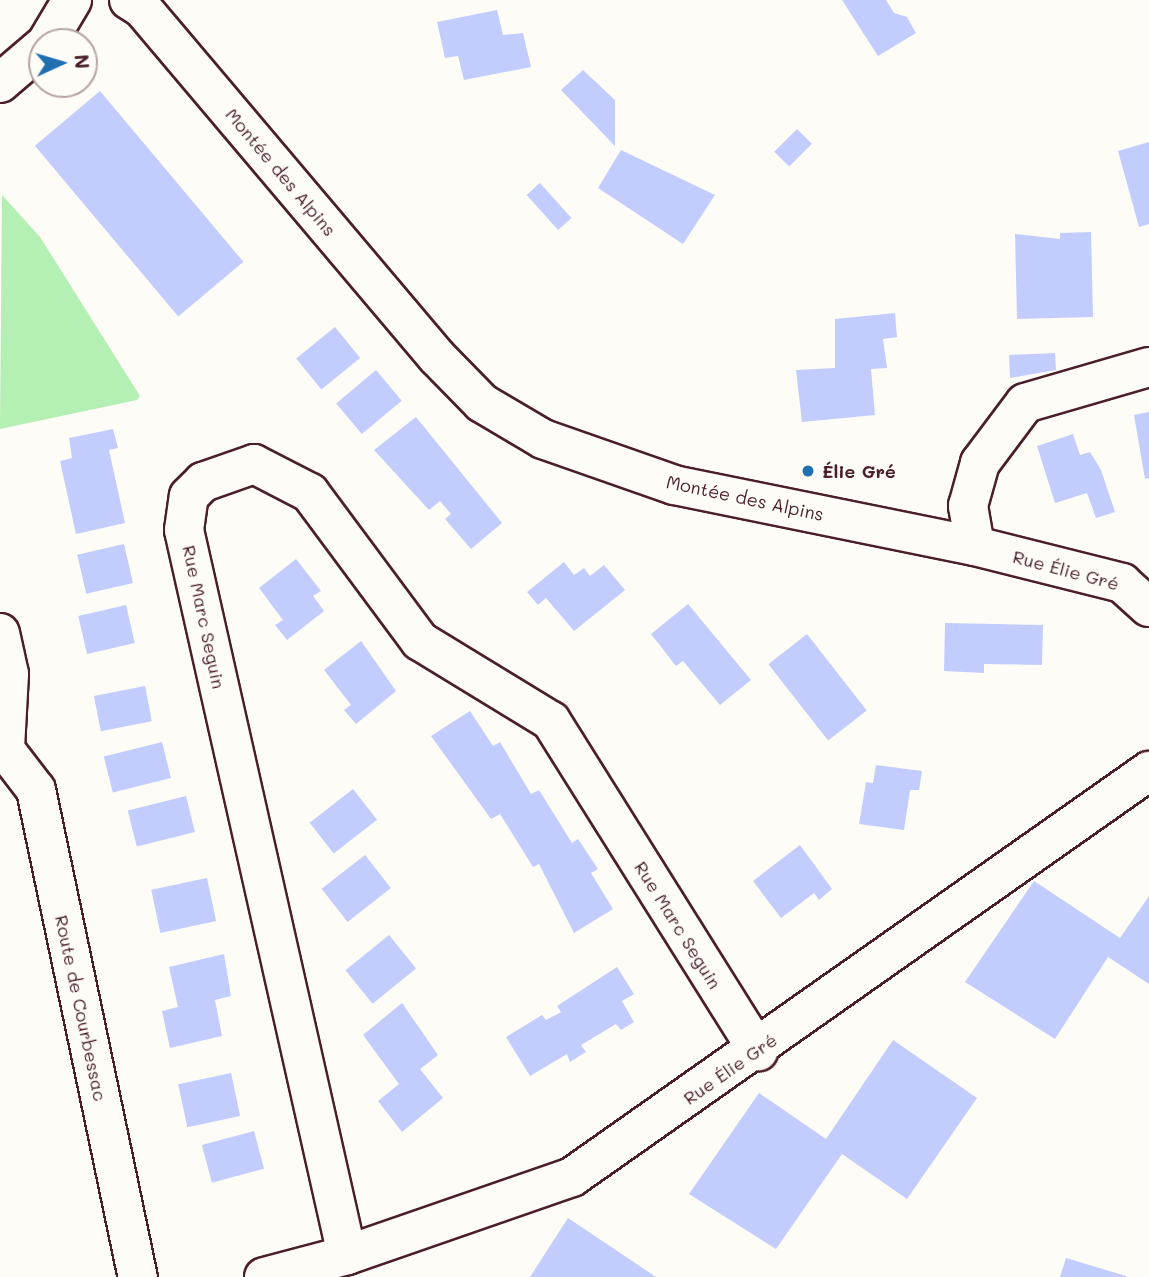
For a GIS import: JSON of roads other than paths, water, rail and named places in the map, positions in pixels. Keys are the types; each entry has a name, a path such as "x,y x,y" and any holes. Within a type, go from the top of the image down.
{"street":[{"path":"55,28 72,0"},
{"name":"Montée des Alpins","path":"129,0 142,8 437,357 482,403 542,439 674,485 975,545"},
{"path":"0,83 28,59"},
{"path":"975,545 968,506 980,463 1025,402 1149,367"},
{"name":"Rue Marc Seguin","path":"346,1255 184,530 189,496 203,482 254,464 310,493 420,641 551,721 758,1051"},
{"name":"Rue Élie Gré","path":"975,545 1122,583 1149,607"},
{"path":"0,633 9,674 3,745"},
{"name":"Route de Courbessac","path":"3,745 36,790 138,1277"},
{"name":"Rue Élie Gré","path":"264,1277 346,1255 572,1177 758,1051 883,954 1149,771"}],"place":[{"name":"Élie Gré","path":"808,471"}]}
